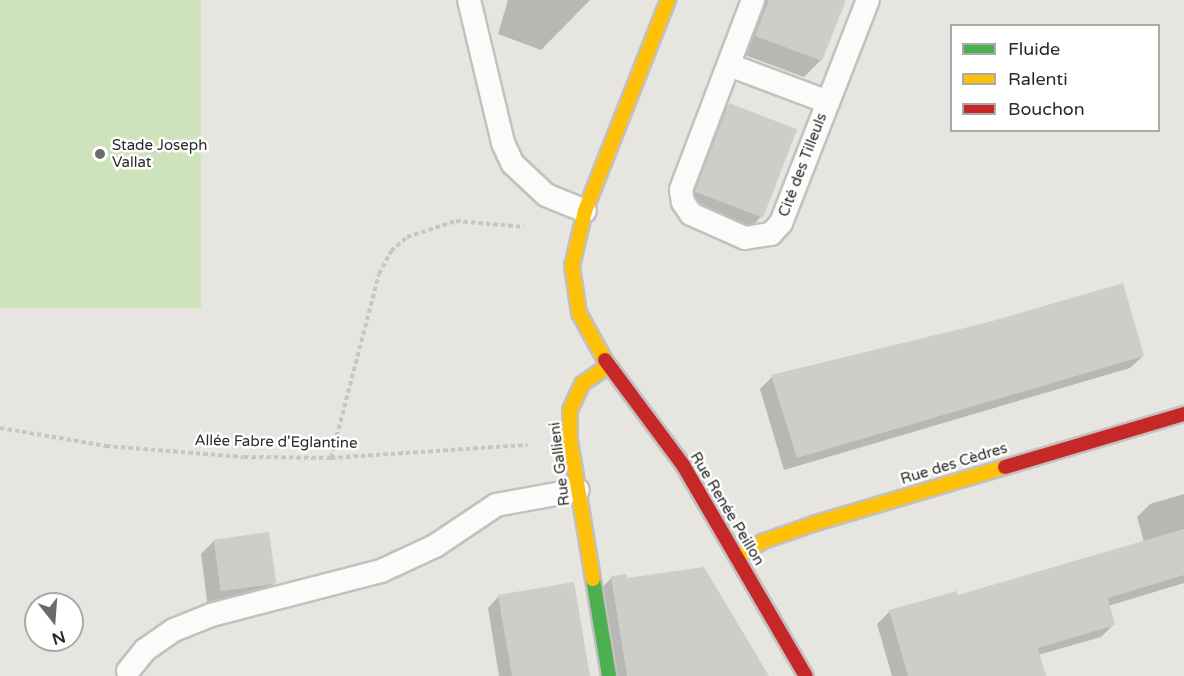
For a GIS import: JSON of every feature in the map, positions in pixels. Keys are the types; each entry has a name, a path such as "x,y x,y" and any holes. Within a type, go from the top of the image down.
{"street":[{"path":"608,366 579,313 572,266 585,211 668,0"},
{"name":"Rue Gallieni","path":"608,366 582,384 570,410 579,490 609,676"},
{"name":"Rue Renée Peillon","path":"608,366 682,465 806,676"},
{"name":"Rue des Cèdres","path":"737,557 764,541 816,523 1184,414"}],"lane":[{"path":"469,0 503,143 513,164 546,195 585,211"},
{"name":"Cité des Tilleuls","path":"753,0 681,190 683,202 691,214 745,238 771,234 781,223 868,0"},
{"path":"729,65 828,102"},
{"path":"128,671 145,650 174,630 211,615 381,571 435,546 496,505 579,490"}],"path":[{"path":"331,458 379,273 399,244 407,237 456,221 525,227 577,240"},
{"name":"Allée Fabre d'Eglantine","path":"0,428 106,446 244,457 331,458 494,450 541,444"}],"green space":[{"name":"Stade Joseph Vallat","path":"0,0 201,0 201,308 0,308"}],"building":[{"path":"769,0 846,0 822,61 755,36"},
{"path":"729,103 797,129 763,218 695,192"},
{"path":"1123,283 1144,356 797,458 771,375 989,322"},
{"path":"1184,529 1184,575 1108,598 1115,625 1038,648 1046,676 908,676 889,610 957,591 958,595"},
{"path":"269,532 276,583 221,591 214,540"},
{"path":"704,567 769,676 627,676 611,576 627,574 627,578"},
{"path":"574,582 590,676 512,676 498,595"}],"traffic: fast":[{"path":"593,579 609,676"}],"traffic: slow":[{"path":"605,360 579,313 572,266 585,211 668,0"},
{"path":"593,579 570,440 570,410 582,384 608,366"},
{"path":"737,557 764,541 816,523 1005,467"}],"traffic: jam":[{"path":"605,360 683,465 806,676"},
{"path":"1005,467 1184,414"}],"place":[{"name":"Stade Joseph Vallat","path":"100,154"}]}
